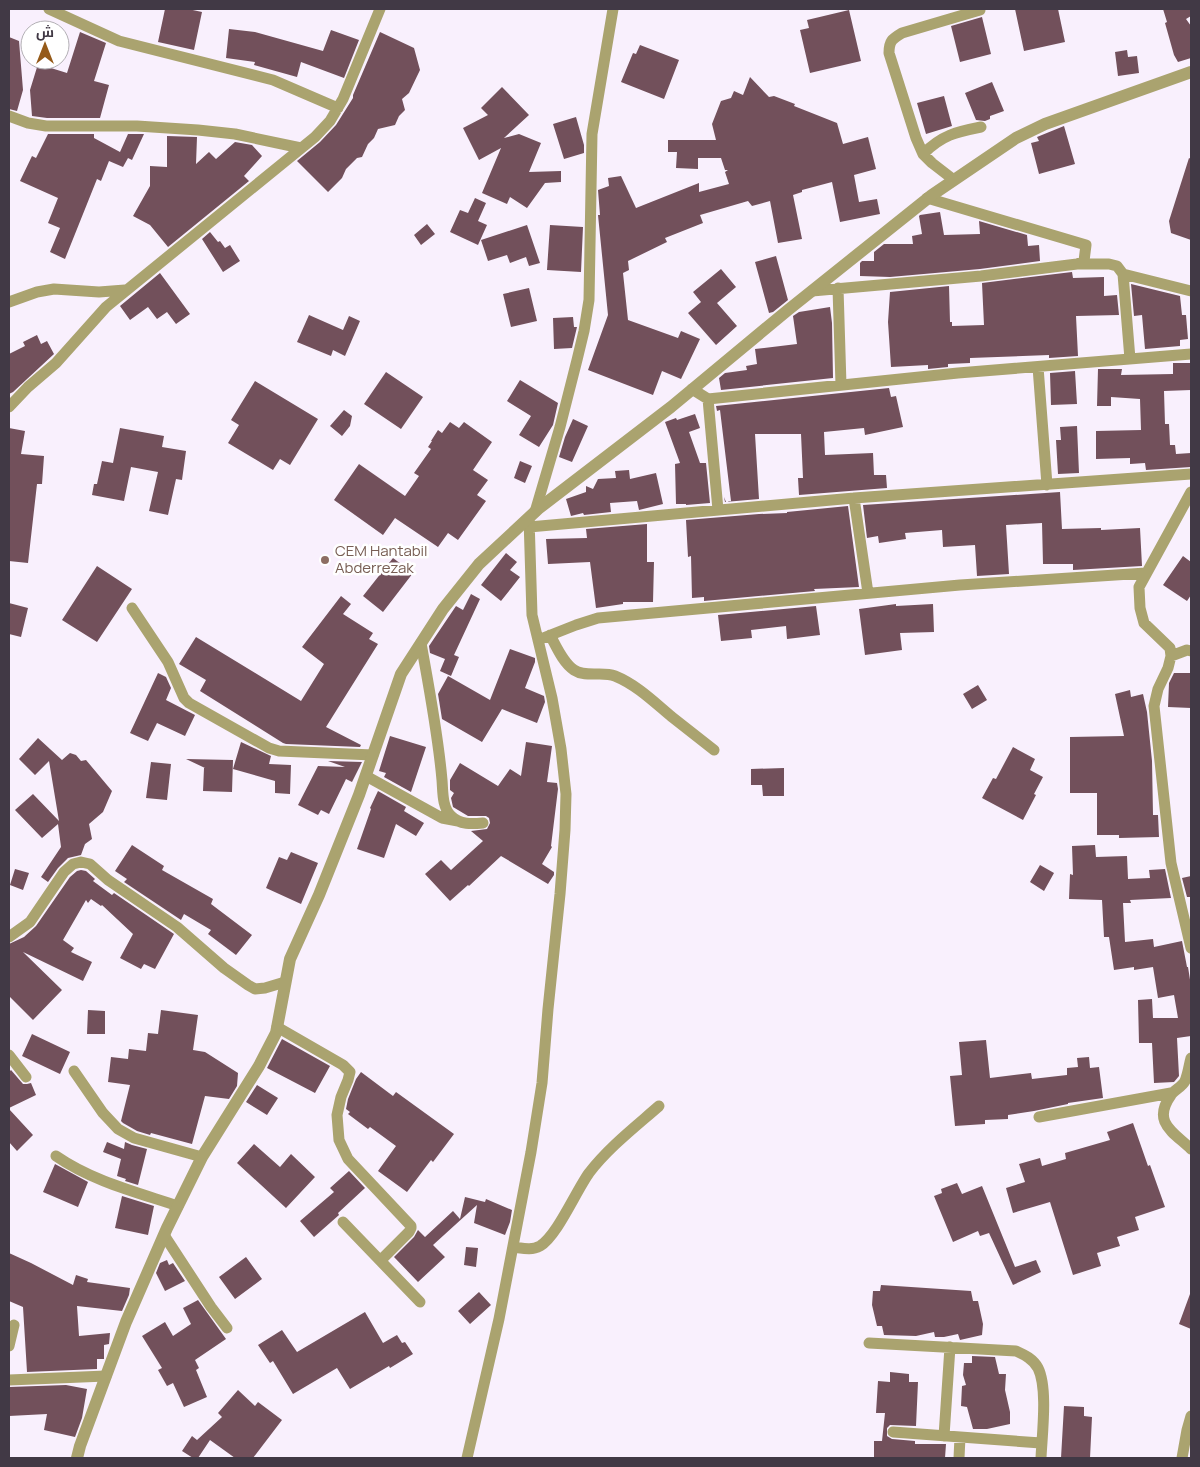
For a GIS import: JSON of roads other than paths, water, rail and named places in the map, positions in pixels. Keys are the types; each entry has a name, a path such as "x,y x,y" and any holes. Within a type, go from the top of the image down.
{"street":[{"path":"49,9 119,41 273,80 338,108"},
{"path":"9,407 28,387 56,363 125,290 315,137 330,121 343,99 380,9"},
{"path":"467,1458 513,1247 542,1083 560,894 566,794 561,749 552,698 532,615 531,519 572,379 590,300 592,134 612,9"},
{"path":"954,180 932,164 924,154 916,138 888,53 888,45 892,39 902,33 980,9"},
{"path":"77,1458 126,1322 164,1235 202,1157 260,1066 276,1032 290,959 319,895 366,776 400,674 443,609 480,564 531,519 927,198 1016,138 1045,124 1191,72"},
{"path":"9,116 28,123 46,126 137,126 235,134 301,148"},
{"path":"924,154 943,137 981,127"},
{"path":"927,198 1086,246 1084,261 1077,264"},
{"path":"812,291 981,276 1077,264 1110,264 1117,266 1123,274 1130,359"},
{"path":"1123,274 1191,291"},
{"path":"838,288 841,385"},
{"path":"9,302 37,292 54,289 98,292 125,290"},
{"path":"692,389 708,399 958,373 1191,354"},
{"path":"1038,367 1047,485"},
{"path":"708,399 718,510"},
{"path":"531,519 718,510 854,498 1191,474"},
{"path":"1191,492 1139,586 1140,608 1144,623 1170,648 1171,656 1168,668 1158,689 1154,706 1171,863 1191,948"},
{"path":"854,498 868,593"},
{"path":"538,640 598,618 960,585 1146,573"},
{"path":"132,608 168,662 184,698 189,703 269,748 279,751 373,755"},
{"path":"550,635 565,660 573,669 584,674 614,676 625,681 641,691 714,750"},
{"path":"421,643 439,745 444,806 451,816 458,821"},
{"path":"1171,656 1187,650 1191,651"},
{"path":"366,776 442,818 467,824 483,823"},
{"path":"9,937 30,922 64,872 73,864 81,862 90,864 108,880 177,927 224,968 248,985 255,989 285,982"},
{"path":"277,1027 350,1072 337,1115 339,1140 348,1159 411,1226 409,1232 381,1260"},
{"path":"9,1055 26,1077"},
{"path":"1191,1058 1184,1082 1171,1093 1162,1110 1163,1120 1168,1128 1191,1149"},
{"path":"74,1071 103,1113 118,1129 134,1138 202,1157"},
{"path":"1039,1117 1171,1093"},
{"path":"513,1247 528,1250 539,1247 552,1234 590,1173 608,1152 659,1106"},
{"path":"56,1156 99,1179 178,1206"},
{"path":"343,1222 420,1302"},
{"path":"164,1235 227,1328"},
{"path":"9,1346 14,1325"},
{"path":"869,1342 1016,1351 1028,1357 1038,1367 1041,1379 1043,1398 1041,1458"},
{"path":"944,1436 950,1347"},
{"path":"9,1380 106,1376"},
{"path":"1182,1458 1191,1416"},
{"path":"893,1432 1041,1443"},
{"path":"959,1458 960,1436"}],"place":[{"name":"CEM Hantabil Abderrezak","path":"325,560"}]}
